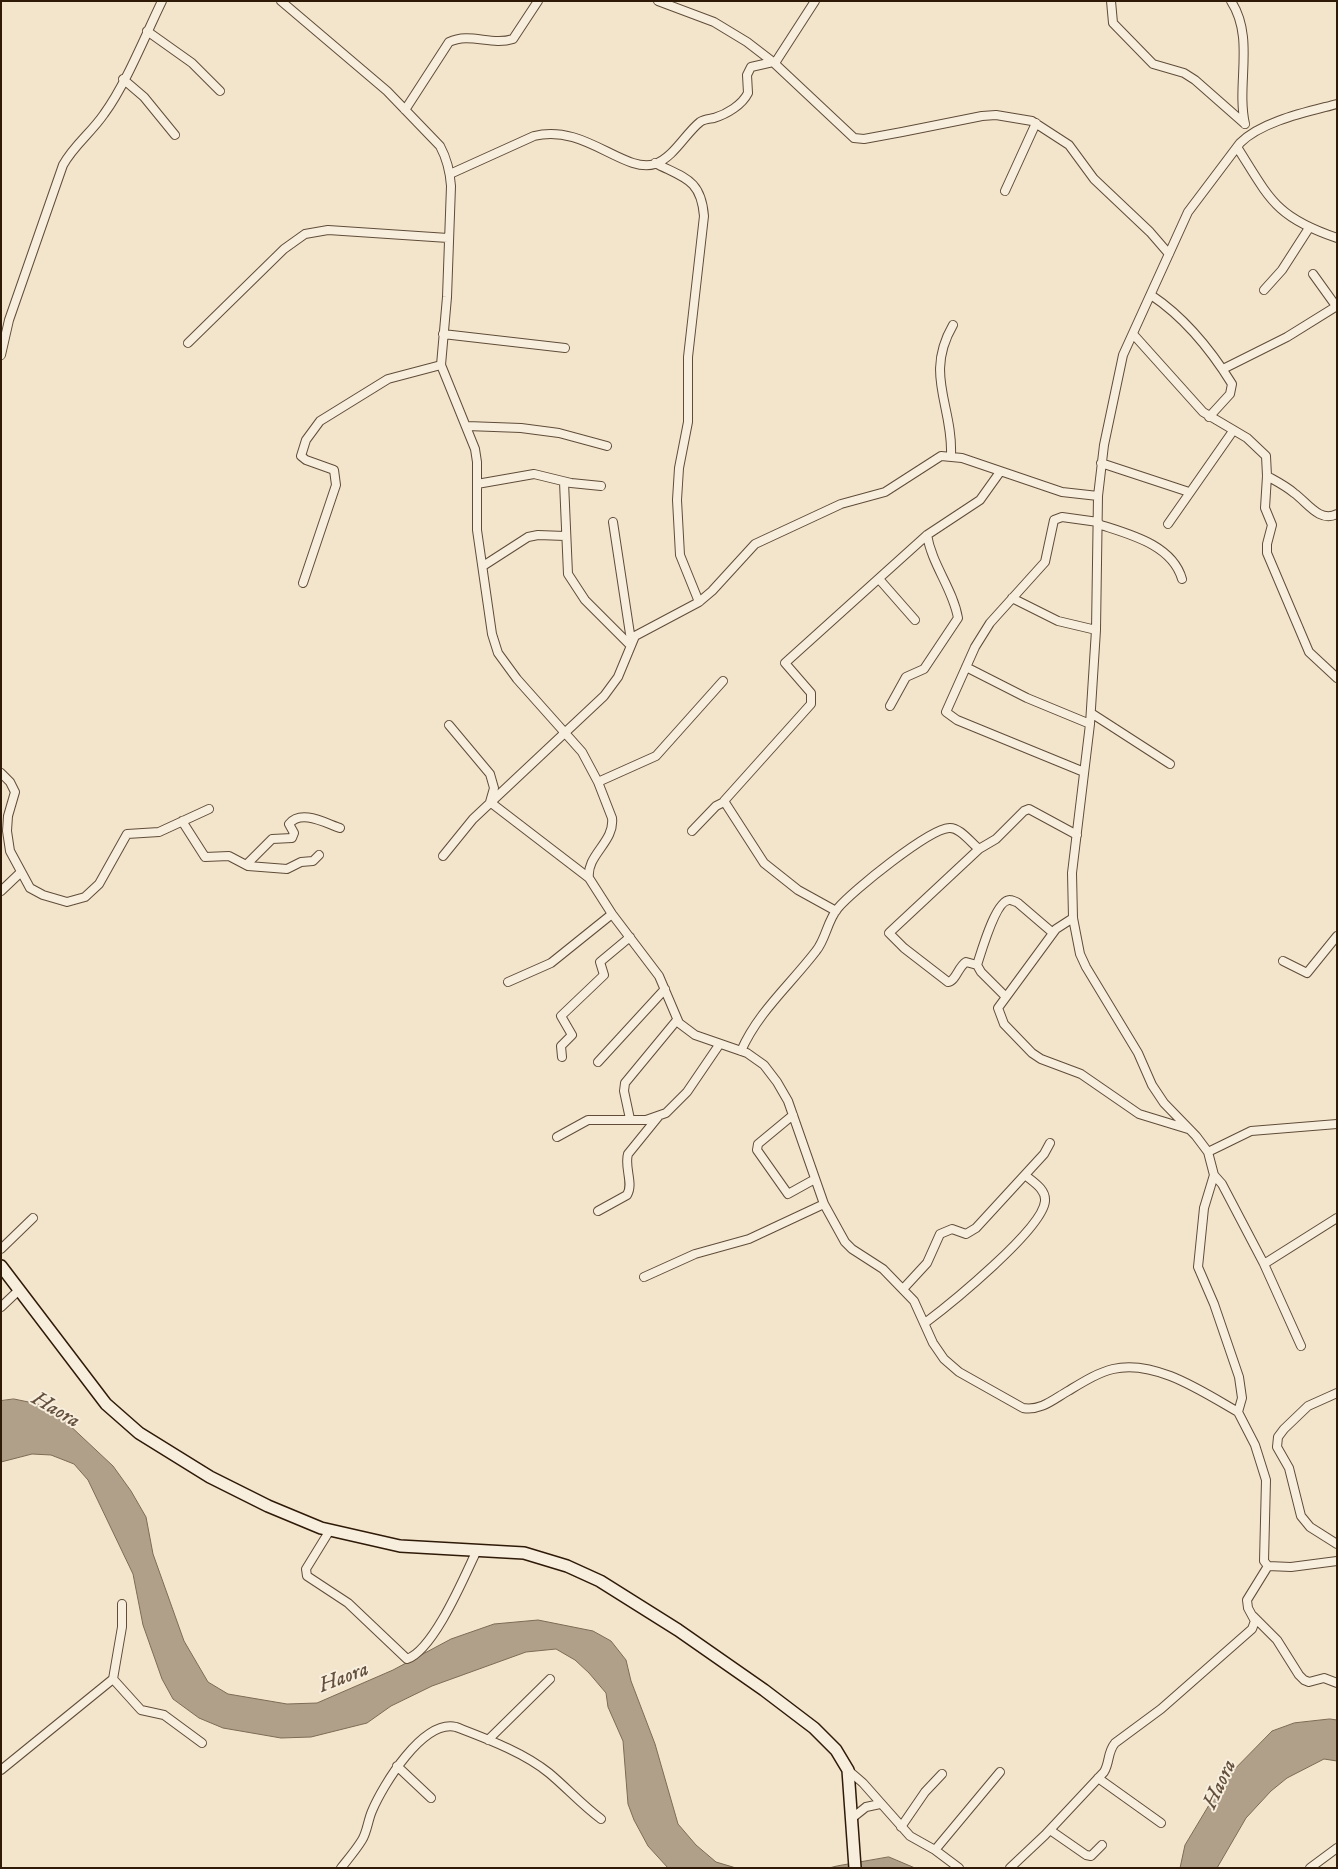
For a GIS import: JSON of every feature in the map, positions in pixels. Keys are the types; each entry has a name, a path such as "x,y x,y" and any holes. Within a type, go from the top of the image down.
{"street":[{"path":"1,355 9,320 63,165 74,148 104,115 162,1"},
{"path":"281,1 387,91 440,146 450,174 448,297 441,365 475,449 477,530 492,634 498,652 517,679 582,752 598,782 613,826 604,846 591,865 589,878"},
{"path":"405,110 449,42 459,37 500,41 513,39 538,1"},
{"path":"658,1 714,22 747,42 774,62 854,138 864,139 982,116 1021,118 1036,123 1069,145 1094,179 1150,232 1169,254"},
{"path":"655,164 669,154 702,120 723,114 738,105 748,93 747,75 751,67 774,62 815,1"},
{"path":"1111,1 1113,23 1153,64 1184,73 1195,80 1245,124"},
{"path":"1231,1 1240,18 1242,29 1244,84 1242,108 1245,124 1250,134"},
{"path":"147,31 192,64 220,91"},
{"path":"123,79 144,97 175,135"},
{"path":"1301,1346 1264,1264 1222,1184 1214,1175 1208,1152 1164,1103 1152,1085 1138,1053 1092,980 1080,954 1073,918 1072,873 1091,714 1096,630 1098,496 1101,464 1119,366 1192,205 1237,147 1250,134 1290,117 1337,104"},
{"path":"1005,191 1036,123"},
{"path":"450,174 547,132 568,134 580,138 639,164 655,164 687,180 697,188 702,199 704,216 688,357 688,422 679,468 677,500 680,556 699,602"},
{"path":"1237,147 1274,204 1287,216 1309,228 1337,238"},
{"path":"1264,290 1282,270 1309,228"},
{"path":"188,343 284,249 305,234 328,230 448,238"},
{"path":"1223,369 1287,337 1336,306 1313,274"},
{"path":"1151,294 1176,312 1223,369 1232,384 1232,391 1209,417"},
{"path":"950,455 952,438 939,377 941,355 953,325"},
{"path":"444,334 565,348"},
{"path":"1133,334 1209,417 1246,438 1266,456 1268,476 1265,508 1272,526 1267,544 1267,553 1309,652 1337,678"},
{"path":"304,583 336,485 334,470 306,460 301,456 306,440 320,421 388,379 441,365"},
{"path":"467,426 521,428 559,433 607,446"},
{"path":"1168,524 1233,431"},
{"path":"443,856 466,826 490,802 566,733 612,687 631,642 639,632 699,602 712,591 754,544 841,504 885,492 930,461 941,456 950,455 1062,492 1098,496"},
{"path":"1101,464 1189,492"},
{"path":"692,831 716,806 724,802 812,704 811,693 786,667 785,663 927,535 980,500 1000,472"},
{"path":"477,484 534,474 564,482 602,486"},
{"path":"1268,476 1295,493 1319,514 1329,517 1337,514"},
{"path":"564,482 568,574 585,600 631,642"},
{"path":"1084,772 946,714 948,704 966,667 990,622 1045,562 1054,520 1062,517 1098,523 1158,548 1174,561 1182,578"},
{"path":"613,522 631,642"},
{"path":"483,566 528,537 538,535 565,536"},
{"path":"890,706 906,677 918,674 924,669 958,618 956,606 930,551 927,535"},
{"path":"879,579 915,620"},
{"path":"1012,598 1052,619 1096,630"},
{"path":"966,667 1027,698 1090,724"},
{"path":"598,782 656,756 723,681"},
{"path":"1091,714 1170,764"},
{"path":"450,725 490,774 494,788 490,802"},
{"path":"1,773 10,782 15,792 8,816 7,830 10,851 20,873 30,888 42,895 66,902 84,897 99,884 127,834 159,832 209,809"},
{"path":"490,802 589,878 612,914 653,967 666,989 677,1020 689,1031 741,1052 764,1065 781,1088 793,1115 824,1204 845,1242 883,1270 903,1289 918,1307 938,1351 959,1372 1023,1408 1033,1410 1098,1374 1123,1368 1156,1372 1175,1377 1238,1412 1255,1445 1266,1480 1263,1546 1264,1561 1268,1566 1292,1567 1337,1561"},
{"path":"724,802 764,863 798,890 836,911"},
{"path":"1006,997 981,972 977,965 966,962 953,980 948,982 904,948 889,933 979,849 996,839 1024,811 1029,809 1077,835"},
{"path":"246,865 272,838 292,838 294,833 289,824 293,820 308,817 340,828"},
{"path":"182,821 205,857 229,856 240,860 246,865 287,869 301,862 312,862 319,855"},
{"path":"741,1052 770,1004 819,948 826,926 836,911 882,870 943,829 956,829 979,849"},
{"path":"1,891 20,873"},
{"path":"977,965 991,924 1007,900 1018,903 1053,933"},
{"path":"508,982 551,963 612,914"},
{"path":"1073,918 1061,924 1053,933 998,1008 1004,1024 1032,1053 1041,1059 1081,1074 1140,1114 1188,1129"},
{"path":"1283,961 1307,973 1337,936"},
{"path":"562,1057 561,1046 572,1035 561,1016 604,975 600,962 630,937"},
{"path":"598,1062 666,989"},
{"path":"630,1119 624,1091 625,1084 677,1020"},
{"path":"557,1137 582,1121 646,1120 658,1117 674,1107 682,1098 719,1044"},
{"path":"793,1115 758,1144 757,1150 788,1194 815,1179"},
{"path":"598,1211 628,1196 630,1188 626,1161 628,1154 658,1117"},
{"path":"1208,1152 1251,1131 1337,1124"},
{"path":"903,1289 928,1263 940,1234 952,1228 966,1234 976,1228 1044,1154 1050,1142"},
{"path":"1214,1175 1204,1208 1198,1267 1214,1304 1239,1377 1242,1398 1238,1412"},
{"path":"925,1323 978,1281 1015,1245 1040,1213 1046,1200 1044,1192 1025,1176"},
{"path":"644,1277 695,1254 749,1239 824,1204"},
{"path":"1,1249 34,1218"},
{"path":"1264,1264 1337,1218"},
{"path":"1,1266 106,1404 139,1433 243,1494 297,1519 330,1530 400,1546 524,1553 547,1558 600,1581 678,1630 790,1708 836,1750 848,1770 863,1783 914,1840 935,1850 959,1868"},
{"path":"1,1307 19,1290"},
{"path":"1337,1393 1308,1406 1284,1429 1278,1437 1277,1447 1288,1468 1301,1516 1310,1527 1337,1544"},
{"path":"330,1530 306,1569 306,1576 348,1603 407,1659 416,1654 437,1627 477,1550"},
{"path":"1268,1566 1247,1600 1248,1608 1253,1616 1277,1640 1298,1675 1309,1682 1321,1678 1337,1682"},
{"path":"1,1770 113,1679 122,1627 122,1604"},
{"path":"1010,1868 1050,1830 1098,1778 1107,1767 1109,1750 1115,1743 1161,1709 1252,1629 1255,1621 1253,1616"},
{"path":"113,1679 141,1710 164,1714 202,1743"},
{"path":"488,1740 550,1679"},
{"path":"341,1868 362,1840 372,1811 397,1766 425,1737 443,1725 456,1727 488,1740 532,1762 549,1773 578,1802 601,1819"},
{"path":"397,1766 430,1798"},
{"path":"848,1770 855,1868"},
{"path":"935,1850 1000,1772"},
{"path":"901,1827 925,1792 942,1774"},
{"path":"1098,1778 1161,1823"},
{"path":"852,1823 866,1807 880,1804"},
{"path":"1050,1830 1086,1855 1091,1856 1102,1845"},
{"path":"1310,1868 1337,1848"}],"water":[{"path":"14,1399 38,1404 65,1421 113,1466 131,1491 146,1517 153,1554 184,1641 208,1682 228,1694 287,1704 317,1703 393,1670 451,1639 494,1624 538,1620 593,1631 611,1641 626,1660 631,1681 655,1744 678,1824 696,1845 716,1862 736,1868 668,1868 648,1846 628,1804 623,1741 608,1707 606,1693 575,1660 556,1649 526,1652 432,1686 391,1706 367,1723 311,1737 281,1738 223,1728 199,1718 173,1699 162,1679 143,1625 133,1574 88,1480 74,1464 51,1455 32,1454 1,1462 1,1401"},
{"name":"Haora","path":"1337,1720 1337,1761 1324,1759 1287,1778 1271,1791 1246,1818 1217,1868 1180,1868 1185,1845 1224,1780 1272,1731 1294,1723"},
{"path":"889,1857 915,1868 829,1868 837,1866"}]}
